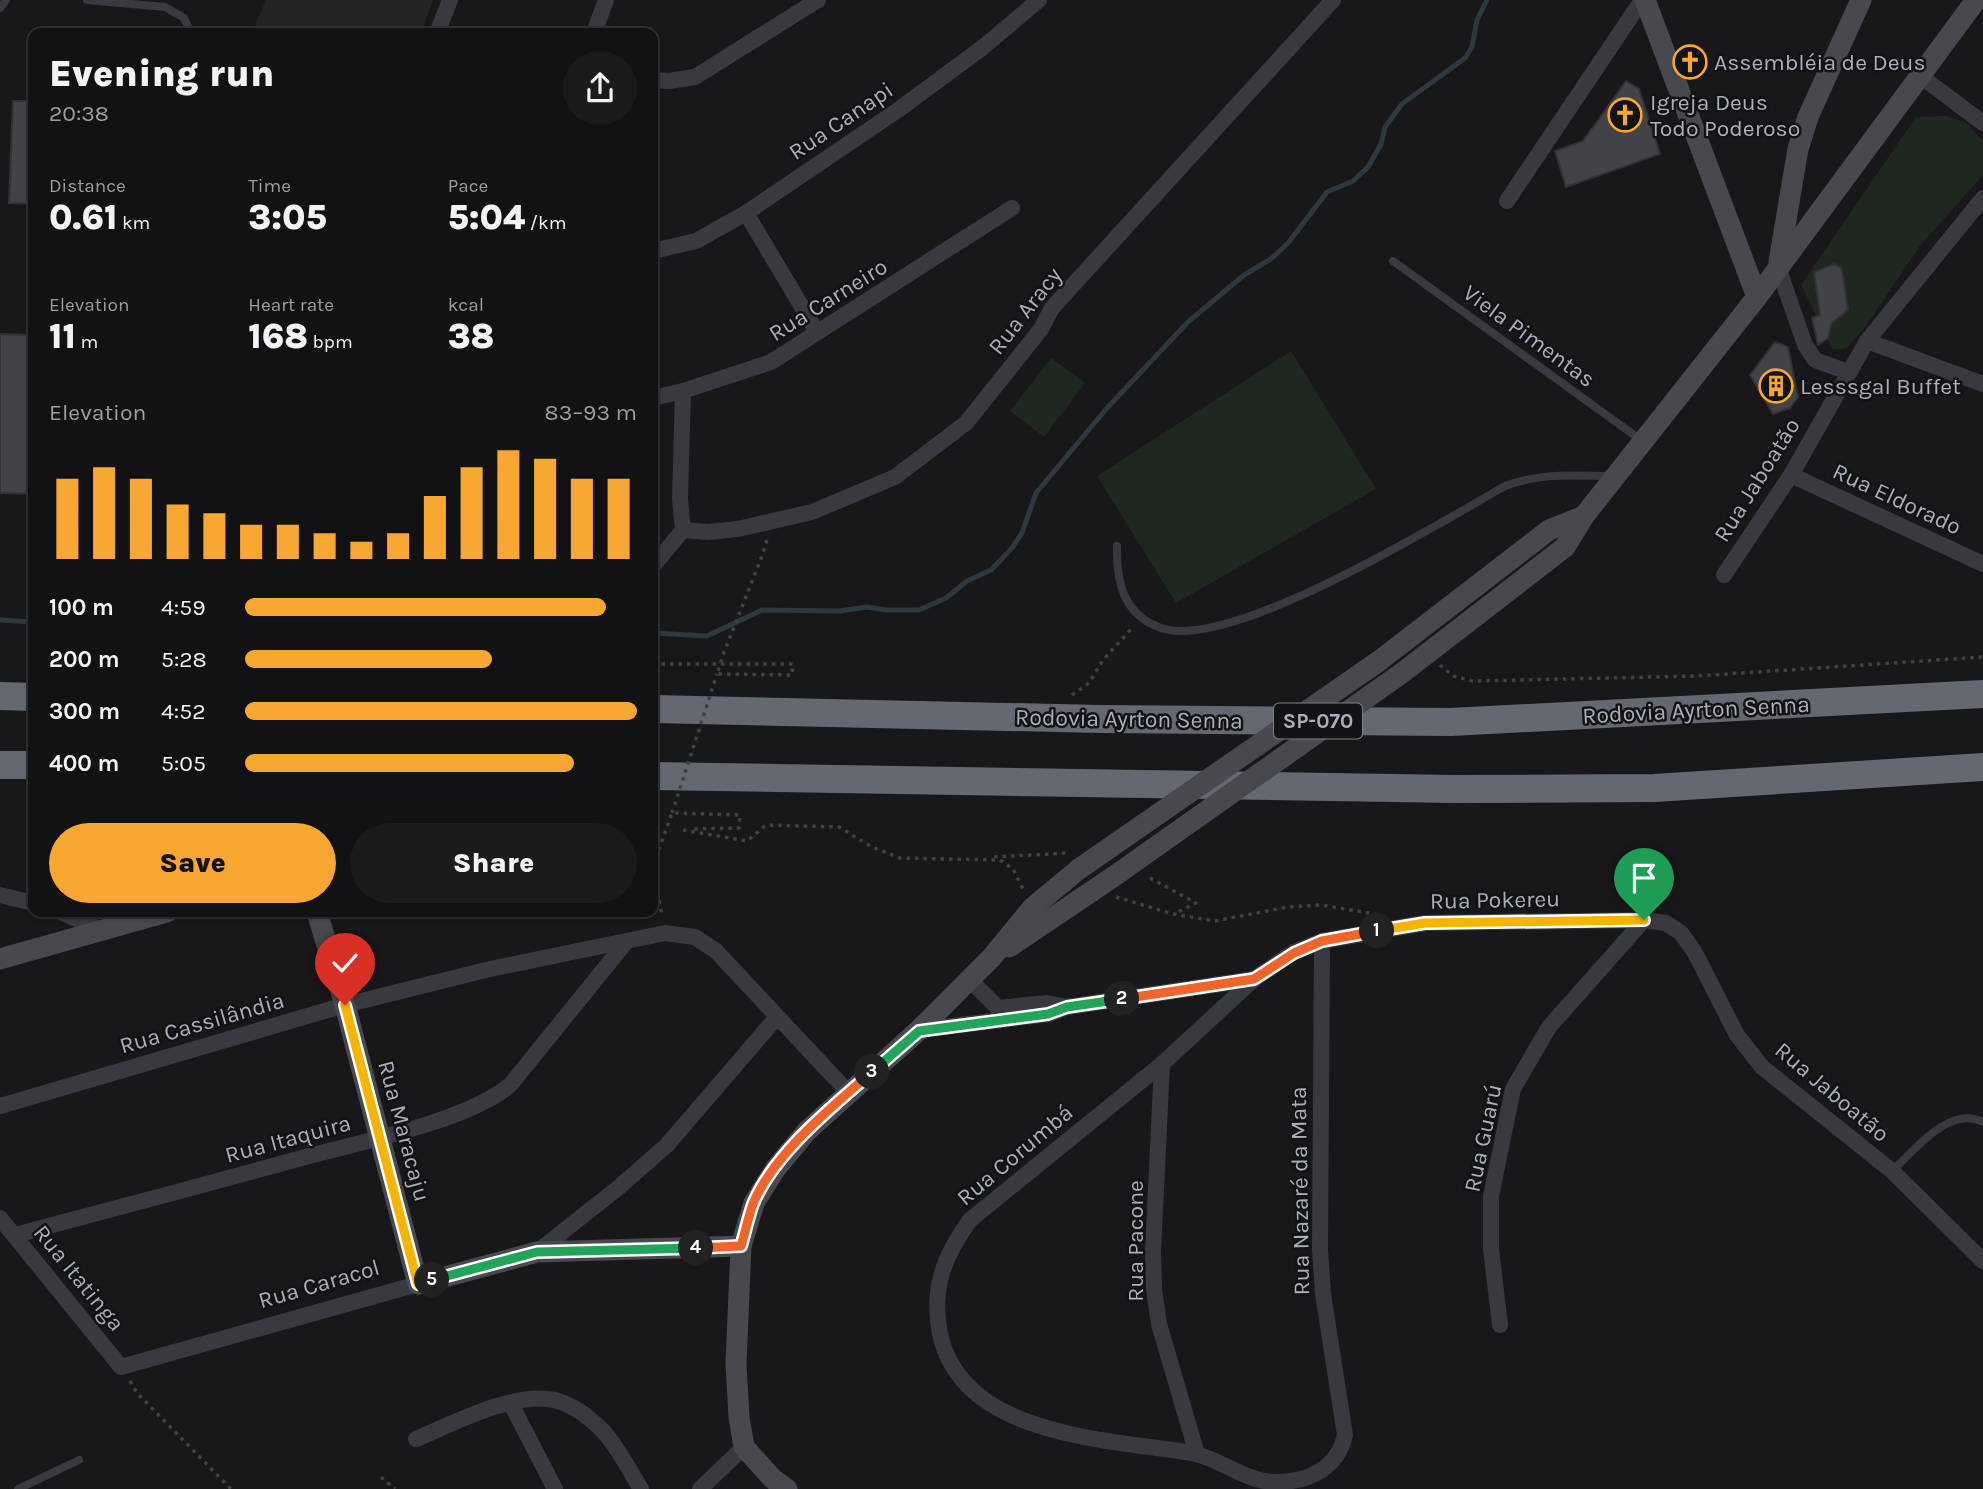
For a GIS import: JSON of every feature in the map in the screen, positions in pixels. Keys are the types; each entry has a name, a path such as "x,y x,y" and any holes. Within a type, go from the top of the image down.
{"highway":[{"name":"Rodovia Ayrton Senna","path":"658,709 1101,719 1451,722 1983,694"},
{"path":"0,696 28,697"},
{"path":"0,765 28,765"},
{"path":"658,776 1454,789 1641,788 1983,767"}],"main road":[{"path":"1644,0 1757,297"},
{"path":"1778,267 1797,149 1808,117 1861,0"},
{"path":"992,957 1093,891 1402,673 1565,547 1584,516 1757,297 1976,0"},
{"path":"787,1489 773,1479 744,1447 736,1364 741,1246 754,1203 776,1168 807,1131 919,1031 970,980 1033,907 1078,861 1379,661 1549,530 1584,516"},
{"path":"0,959 149,917"},
{"name":"Rua Maracaju","path":"319,917 345,1005 418,1284"},
{"name":"Rua Caracol","path":"418,1284 537,1252 741,1246"}],"street":[{"path":"439,28 450,0"},
{"path":"596,28 606,0"},
{"path":"658,80 695,77 818,0"},
{"name":"Rua Canapi","path":"658,250 696,240 746,213 898,110 982,48 1038,0"},
{"name":"Rua Aracy","path":"683,530 708,532 737,529 812,512 895,477 966,423 1041,329 1052,308 1333,0"},
{"path":"1507,201 1644,0"},
{"path":"1919,75 1983,123"},
{"name":"Rua Jaboatão","path":"1724,575 1791,475 1867,341 1983,198"},
{"name":"Rua Carneiro","path":"658,397 771,362 1012,208"},
{"path":"746,213 817,332"},
{"path":"1778,267 1805,345 1815,360 1848,372"},
{"path":"1867,341 1983,384"},
{"path":"658,560 683,530 680,499 683,391"},
{"name":"Rua Eldorado","path":"1791,475 1983,564"},
{"path":"0,895 28,902"},
{"path":"72,917 102,930"},
{"name":"Rua Jaboatão","path":"1644,920 1666,923 1681,933 1694,951 1737,1035 1762,1067 1892,1171 1983,1261"},
{"name":"Rua Pokereu","path":"919,1031 1048,1014 1067,1007 1254,979 1294,953 1322,941 1425,923 1644,920"},
{"name":"Rua Guarú","path":"1500,1325 1491,1249 1491,1196 1513,1089 1549,1027 1613,959 1644,920"},
{"name":"Rua Cassilândia","path":"0,1105 345,1005 490,969 665,933 688,934 705,942 849,1093"},
{"name":"Rua Nazaré da Mata","path":"1321,1472 1335,1461 1345,1435 1323,1294 1320,1249 1322,941"},
{"name":"Rua Itaquira","path":"15,1235 378,1138 497,1097 572,1012 626,942"},
{"name":"Rua Corumbá","path":"1254,979 1162,1064 970,1220 950,1249 939,1282 936,1312 942,1343 958,1376 983,1401 1025,1422 1197,1454 1262,1481 1278,1482 1321,1472"},
{"name":"Rua Pokereu","path":"970,980 998,1008 1046,1003 1067,1007"},
{"path":"537,1252 667,1145 778,1017"},
{"name":"Rua Pacone","path":"1162,1064 1153,1252 1154,1289 1159,1324 1197,1454"},
{"name":"Rua Itatinga","path":"0,1218 121,1367"},
{"name":"Rua Caracol","path":"121,1367 418,1284"},
{"path":"416,1438 511,1404 549,1399 566,1404 588,1417 605,1433 641,1489"},
{"path":"511,1404 555,1489"},
{"path":"700,1489 744,1447"}],"lane":[{"path":"0,8 6,0"},
{"path":"87,0 165,7 184,18 189,28"},
{"name":"Viela Pimentas","path":"1393,261 1643,442"},
{"path":"1117,547 1119,585 1127,604 1141,618 1163,629 1190,631 1219,626 1256,614 1371,561 1515,482 1541,475 1616,476"},
{"path":"1892,1171 1954,1119 1974,1117 1983,1122"},
{"path":"18,1489 79,1460"}],"path":[{"path":"658,851 720,664 762,556"},
{"path":"1072,695 1089,683 1103,660 1141,618"},
{"path":"1427,655 1453,676 1473,681 1696,676 1983,657"},
{"path":"658,664 793,664 792,675 717,674"},
{"path":"671,813 740,815 739,828 683,830 747,841 766,825 831,825 855,835 872,847 900,858 1078,861"},
{"path":"985,858 1000,860 1013,869 1033,907"},
{"path":"1150,878 1196,904 1173,914"},
{"path":"1093,891 1173,914 1216,921 1288,907 1321,905 1386,916"},
{"path":"658,894 665,933"},
{"path":"121,1367 137,1393 231,1489"},
{"path":"381,1477 395,1489"}],"shaded area":[{"path":"266,0 433,0 423,28 254,28"},
{"path":"1946,116 1966,123 1983,141 1983,175 1919,247 1866,326 1847,348 1833,350 1801,285 1916,117"},
{"path":"1291,351 1376,489 1176,603 1097,476"},
{"path":"1051,358 1085,383 1044,437 1010,411"}],"building":[{"name":"Igreja Deus Todo Poderoso","path":"1626,81 1639,89 1660,154 1566,187 1555,151 1583,141"},
{"path":"13,101 28,101 28,204 9,203"},
{"path":"1834,264 1842,269 1848,310 1831,324 1828,338 1818,345 1812,318 1820,315 1814,272"},
{"path":"0,334 28,335 28,494 0,493"},
{"name":"Lesssgal Buffet","path":"1775,342 1788,347 1798,397 1790,408 1773,414 1750,375"}],"waterway":[{"path":"658,633 707,636 762,610 840,611 867,607 919,610 946,598 967,581 991,570 1022,533 1036,493 1107,408 1188,322 1244,275 1271,259 1288,243 1327,192 1353,181 1368,167 1381,144 1385,127 1402,104 1465,58 1472,47 1477,20 1487,0"},
{"path":"0,620 28,622"}],"place":[{"name":"Assembléia de Deus","path":"1690,62"},
{"name":"Igreja Deus Todo Poderoso","path":"1625,115"},
{"name":"Lesssgal Buffet","path":"1776,386"}],"route":[{"path":"345,1005 418,1284 537,1252 741,1246 754,1203 776,1168 807,1131 919,1031 1048,1014 1067,1007 1254,979 1294,953 1322,941 1425,923 1644,920"}]}
